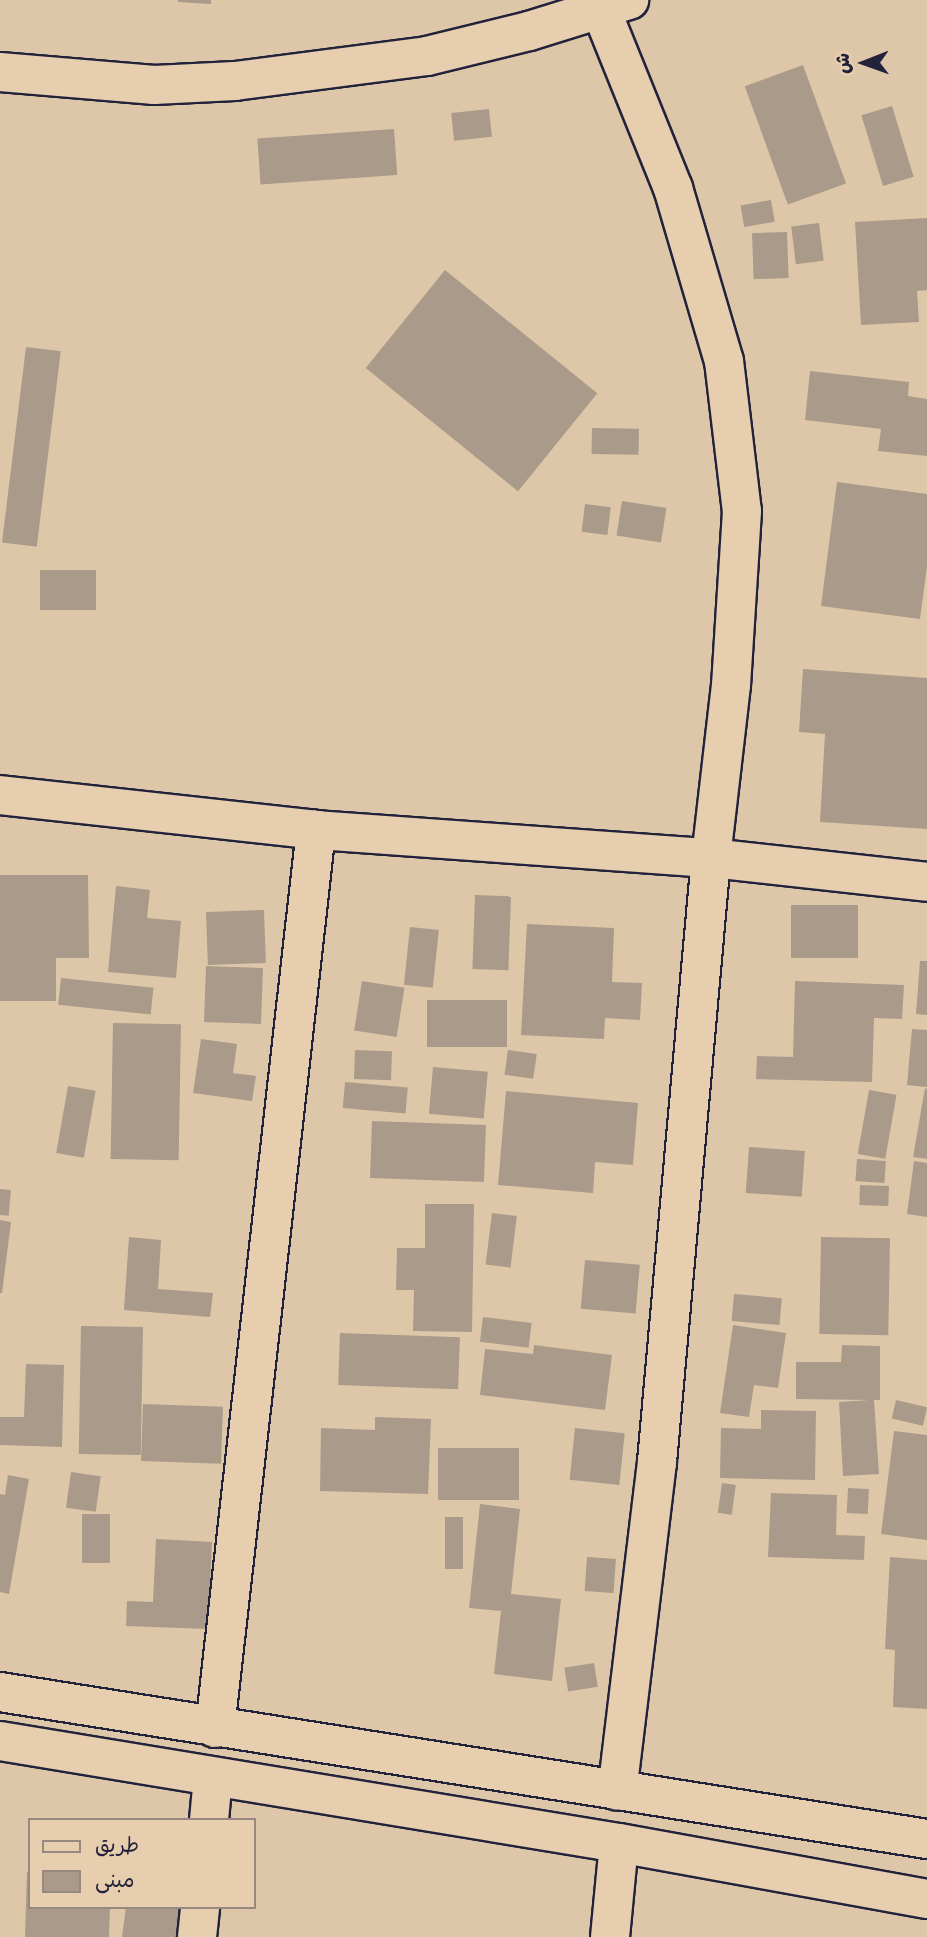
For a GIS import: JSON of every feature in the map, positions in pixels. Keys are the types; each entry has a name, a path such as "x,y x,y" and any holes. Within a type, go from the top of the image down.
{"street":[{"path":"0,72 154,85 235,81 427,56 529,31 609,3 673,188 724,361 742,511 731,685 711,858 657,1462 617,1791"},
{"path":"0,795 316,830 711,858 927,882"},
{"path":"215,1728 316,830"},
{"path":"0,1692 927,1839"},
{"path":"0,1741 619,1843 927,1899"},
{"path":"209,1818 213,1777"},
{"path":"610,1937 619,1843"},
{"path":"197,1937 200,1909"}],"building":[{"path":"211,0 211,4 178,2"},
{"path":"803,65 846,183 788,205 745,86"},
{"path":"892,106 914,177 883,186 861,115"},
{"path":"489,109 492,137 454,141 451,113"},
{"path":"394,129 397,175 261,184 257,139"},
{"path":"771,200 775,222 744,227 740,205"},
{"path":"927,218 927,290 917,291 919,322 861,325 855,222"},
{"path":"819,223 824,261 796,264 791,226"},
{"path":"787,232 789,278 754,279 752,233"},
{"path":"445,270 597,393 518,491 366,368"},
{"path":"26,347 61,351 37,547 2,543"},
{"path":"810,371 909,382 908,396 927,399 927,456 878,451 881,429 805,420"},
{"path":"592,428 639,429 639,455 592,454"},
{"path":"837,482 927,494 927,566 920,619 821,606"},
{"path":"622,501 666,508 661,543 617,536"},
{"path":"585,504 611,507 607,535 582,532"},
{"path":"40,570 96,570 96,610 40,610"},
{"path":"803,669 927,678 927,829 820,822 825,734 799,732"},
{"path":"0,875 88,875 89,958 56,958 56,1001 0,1001"},
{"path":"116,886 150,890 147,918 181,921 176,978 108,972"},
{"path":"475,895 511,896 508,970 472,969"},
{"path":"791,905 858,905 858,958 791,958"},
{"path":"264,910 266,963 208,965 206,912"},
{"path":"527,924 614,928 612,982 642,983 640,1020 605,1018 604,1039 521,1035"},
{"path":"410,927 439,930 433,988 404,985"},
{"path":"920,961 927,961 927,1015 916,1014"},
{"path":"206,966 263,968 261,1024 204,1022"},
{"path":"61,978 153,988 151,1015 58,1005"},
{"path":"362,981 404,988 397,1037 354,1030"},
{"path":"795,981 904,985 902,1019 874,1018 872,1082 756,1079 757,1056 793,1057"},
{"path":"427,1000 507,1000 507,1047 427,1047"},
{"path":"113,1023 181,1024 179,1160 111,1159"},
{"path":"912,1029 927,1030 927,1087 907,1085"},
{"path":"201,1039 237,1044 233,1073 256,1076 252,1101 193,1093"},
{"path":"355,1050 392,1051 391,1080 354,1079"},
{"path":"508,1050 537,1054 533,1079 505,1075"},
{"path":"433,1067 488,1072 484,1119 429,1114"},
{"path":"345,1082 408,1087 405,1113 343,1108"},
{"path":"68,1086 96,1091 84,1158 56,1153"},
{"path":"925,1088 927,1089 927,1159 913,1157"},
{"path":"869,1090 897,1095 885,1159 858,1154"},
{"path":"506,1091 638,1103 633,1165 595,1162 593,1193 498,1185"},
{"path":"372,1121 486,1125 484,1182 370,1178"},
{"path":"749,1147 805,1151 802,1197 746,1193"},
{"path":"857,1159 886,1161 884,1183 855,1181"},
{"path":"914,1161 927,1163 927,1217 907,1214"},
{"path":"860,1185 889,1186 888,1206 859,1205"},
{"path":"0,1189 11,1190 9,1216 0,1215"},
{"path":"425,1204 474,1204 472,1332 413,1331 414,1290 396,1290 397,1248 425,1248"},
{"path":"492,1213 517,1216 510,1268 486,1265"},
{"path":"0,1220 11,1222 2,1293 0,1293"},
{"path":"129,1237 161,1240 158,1289 213,1293 210,1317 124,1310"},
{"path":"821,1237 890,1238 888,1335 819,1334"},
{"path":"585,1260 640,1265 636,1314 581,1309"},
{"path":"734,1294 782,1298 779,1325 732,1321"},
{"path":"483,1317 532,1323 529,1348 480,1342"},
{"path":"733,1325 786,1333 778,1388 754,1385 749,1417 720,1413"},
{"path":"81,1326 143,1327 141,1455 79,1454"},
{"path":"340,1333 460,1337 458,1389 338,1385"},
{"path":"534,1345 612,1355 605,1410 480,1395 485,1349 533,1354"},
{"path":"842,1345 880,1346 880,1400 874,1400 879,1474 843,1476 839,1402 869,1400 796,1399 796,1362 841,1362"},
{"path":"26,1364 64,1365 62,1447 0,1445 0,1417 24,1417"},
{"path":"896,1400 927,1407 923,1426 892,1419"},
{"path":"143,1404 223,1407 221,1464 141,1461"},
{"path":"761,1410 816,1411 815,1480 720,1478 721,1428 761,1429"},
{"path":"375,1417 431,1419 428,1494 320,1491 321,1428 375,1430"},
{"path":"575,1428 625,1433 619,1485 570,1480"},
{"path":"894,1431 927,1435 927,1540 881,1534"},
{"path":"438,1448 519,1448 519,1500 438,1500"},
{"path":"71,1472 101,1476 96,1512 66,1508"},
{"path":"8,1475 29,1479 9,1594 0,1592 0,1494 5,1495"},
{"path":"722,1483 736,1485 732,1515 718,1513"},
{"path":"848,1488 869,1489 868,1514 847,1513"},
{"path":"771,1493 837,1495 836,1535 865,1536 864,1560 768,1557"},
{"path":"480,1504 520,1509 511,1594 561,1599 552,1681 494,1674 501,1611 469,1608"},
{"path":"82,1514 110,1514 110,1563 82,1563"},
{"path":"445,1517 463,1517 463,1569 445,1569"},
{"path":"156,1539 212,1542 208,1629 126,1626 127,1601 153,1602"},
{"path":"587,1557 616,1559 614,1593 585,1591"},
{"path":"890,1557 927,1560 927,1709 893,1707 895,1650 885,1649"},
{"path":"594,1663 598,1687 568,1691 564,1668"},
{"path":"27,1872 28,1909 110,1909 109,1937 25,1937"},
{"path":"126,1909 182,1909 177,1937 122,1937"}]}
